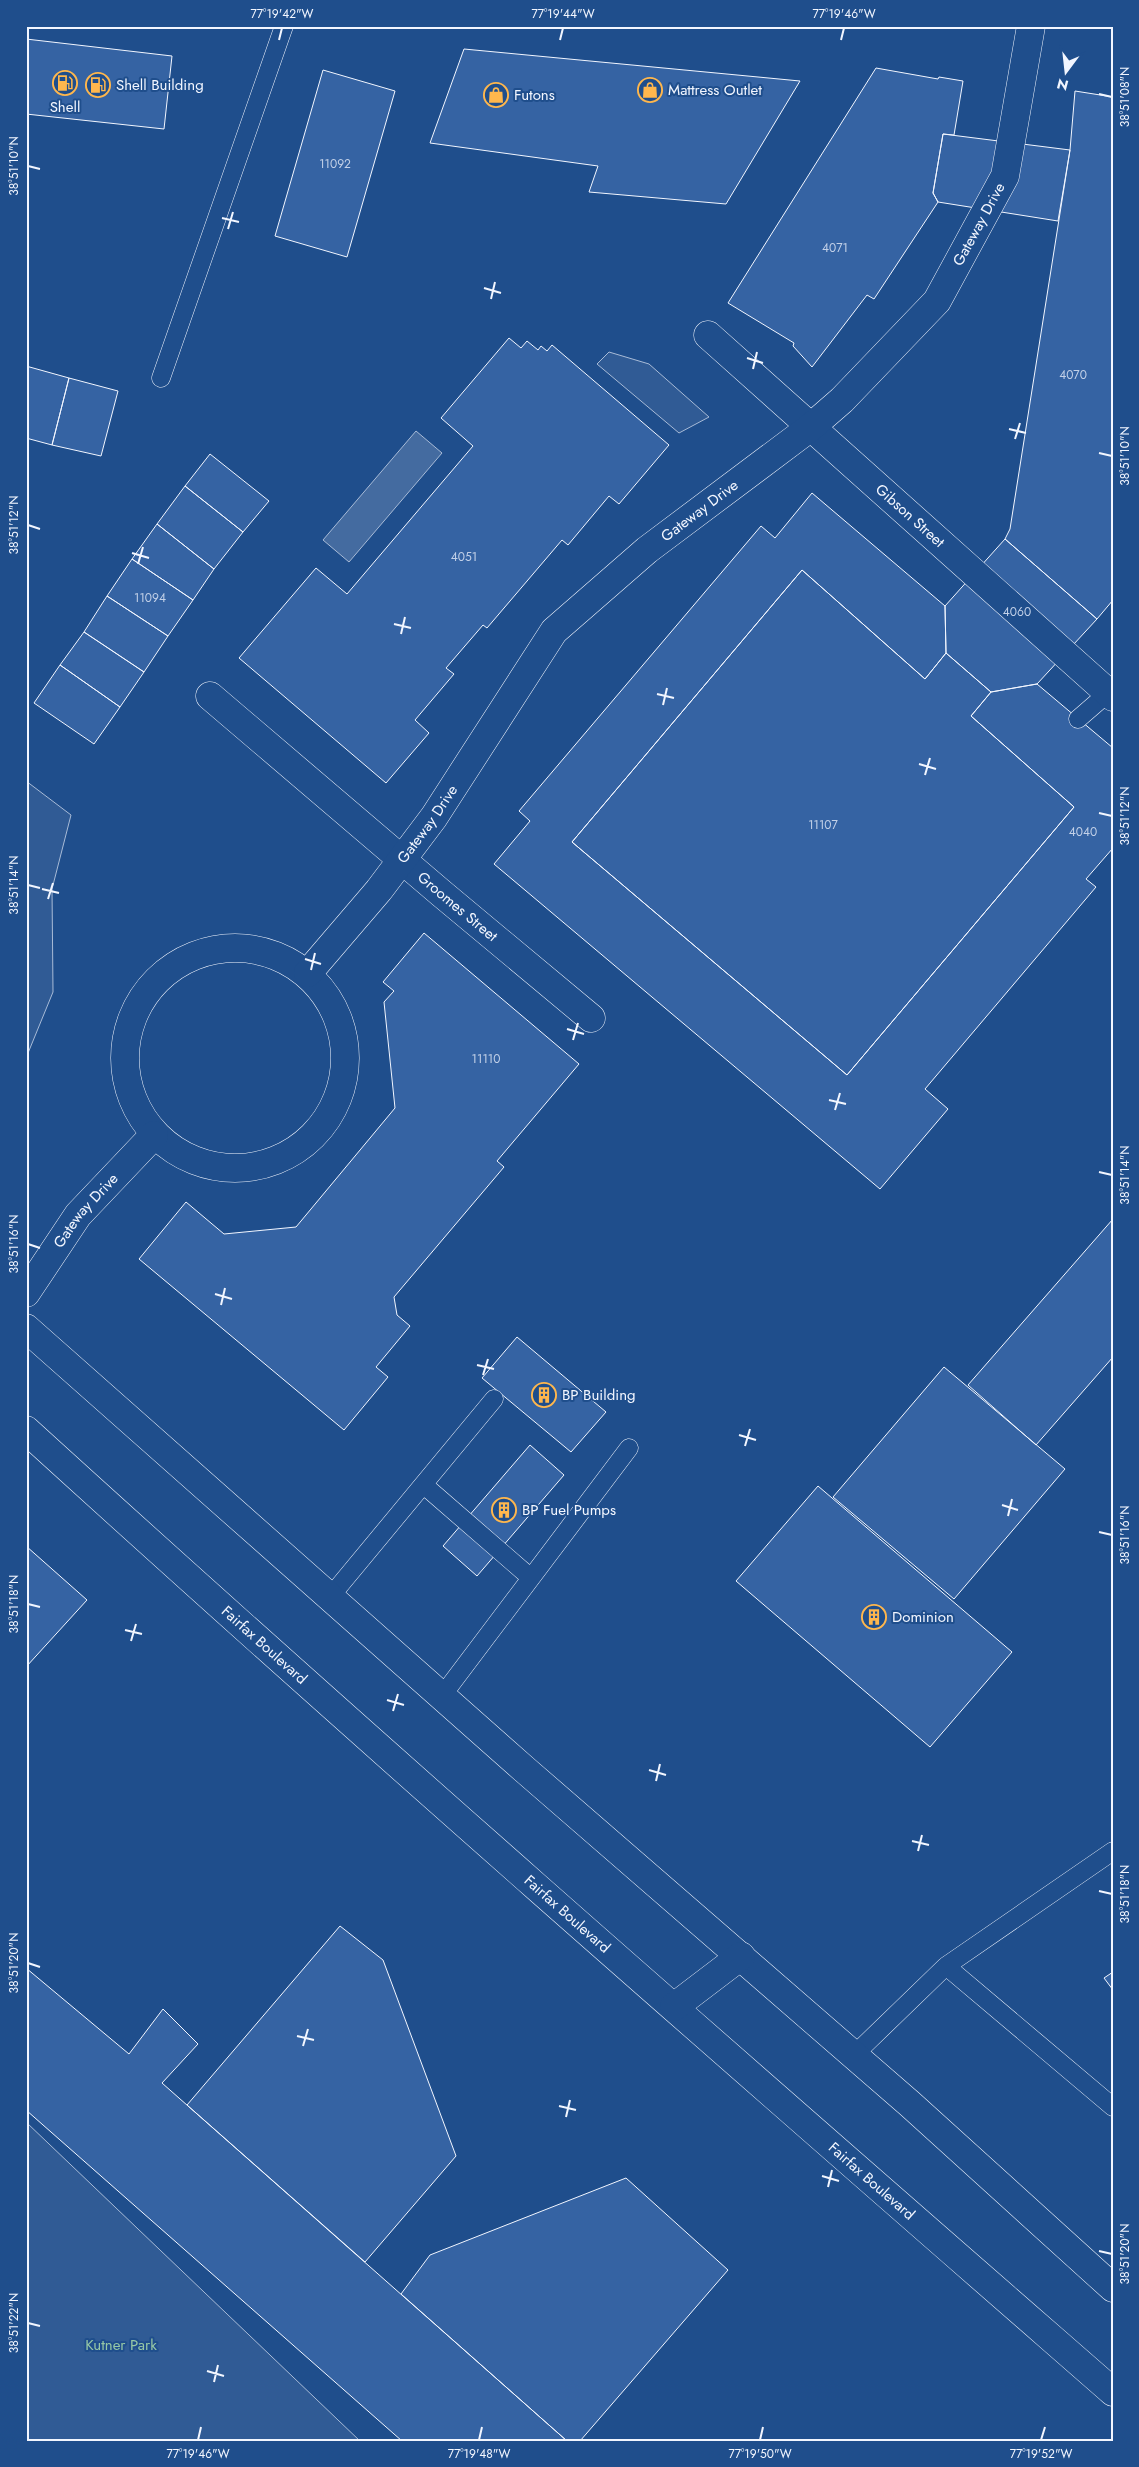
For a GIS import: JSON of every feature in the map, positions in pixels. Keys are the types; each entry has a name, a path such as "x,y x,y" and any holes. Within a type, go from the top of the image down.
{"street":[{"name":"Gateway Drive","path":"308,973 403,859 434,817 554,631 647,550 811,427 842,400 937,301 1005,176 1031,26"},
{"name":"Gibson Street","path":"708,335 1110,695"},
{"name":"Groomes Street","path":"210,696 591,1018"},
{"path":"240,947 277,956 308,973 332,1004 344,1037 345,1073 335,1106 314,1136 286,1157 252,1168 216,1168 182,1157 154,1135 133,1104 123,1067 126,1030 142,995 169,968 203,952 240,947"},
{"name":"Gateway Drive","path":"26,1293 78,1215 154,1135"},
{"path":"26,1328 330,1598 910,2104 1113,2288"},
{"name":"Fairfax Boulevard","path":"26,1430 202,1590 1113,2392"},
{"path":"674,2007 741,1956"}],"lane":[{"path":"161,378 284,26"},
{"path":"1078,719 1110,695"},
{"path":"330,1598 494,1399"},
{"path":"442,1696 630,1448"},
{"path":"424,1486 531,1578"},
{"path":"853,2056 946,1966 1113,1851"},
{"path":"946,1966 1113,2107"}],"shaded area":[{"path":"609,352 649,364 709,417 679,433 597,364"},
{"path":"416,431 442,453 349,562 323,540"},
{"path":"26,781 71,815 52,889 53,992 26,1058"},
{"name":"Kutner Park","path":"26,2122 360,2441 26,2441"}],"building":[{"name":"Shell Building","path":"26,39 172,56 164,129 26,114"},
{"path":"464,49 800,81 726,204 589,192 598,166 430,143"},
{"path":"876,68 938,79 939,77 963,81 954,135 943,134 933,193 938,202 874,299 867,295 812,367 793,346 794,343 728,303"},
{"path":"323,70 395,91 347,257 275,236"},
{"path":"1075,91 1113,97 1113,600 1097,619 1005,539 1010,529 1070,150"},
{"path":"943,134 1070,150 1058,221 938,202 933,193"},
{"path":"509,338 521,348 527,341 538,350 541,346 547,351 552,345 669,445 619,504 609,496 568,545 562,540 487,628 483,625 446,668 454,674 415,720 429,733 386,783 239,658 316,568 347,594 473,446 441,418"},
{"path":"26,366 69,378 52,445 26,438"},
{"path":"69,378 118,391 101,456 52,445"},
{"path":"210,454 269,501 243,532 185,486"},
{"path":"185,486 243,532 214,569 157,524"},
{"path":"812,493 945,606 946,653 925,679 802,570 572,842 847,1075 1074,807 971,716 991,692 1037,684 1113,748 1113,848 1086,879 1096,887 925,1089 948,1109 880,1189 494,864 530,821 519,811 761,526 775,538"},
{"path":"157,524 214,569 193,600 132,559"},
{"path":"1005,539 1097,619 1037,684 991,692 946,653 945,606"},
{"path":"132,559 193,600 168,636 107,596"},
{"path":"802,570 925,679 946,653 991,692 971,716 1074,807 847,1075 572,842"},
{"path":"107,596 168,636 144,672 84,632"},
{"path":"84,632 144,672 120,707 60,665"},
{"path":"60,665 120,707 94,744 34,703"},
{"path":"424,933 579,1064 497,1161 504,1167 394,1297 397,1315 410,1326 376,1367 388,1377 344,1430 139,1259 186,1202 224,1234 296,1227 395,1108 384,1002 394,991 383,982"},
{"path":"1113,1219 1113,1357 1036,1445 968,1385"},
{"name":"BP Building","path":"517,1337 606,1412 571,1452 482,1378"},
{"path":"944,1367 1065,1469 954,1599 833,1497"},
{"name":"BP Fuel Pumps","path":"530,1445 564,1475 477,1576 443,1546"},
{"name":"Dominion","path":"818,1486 1012,1652 930,1747 736,1581"},
{"path":"26,1546 87,1600 26,1667"},
{"path":"340,1926 383,1960 456,2156 365,2262 187,2105"},
{"path":"26,1968 129,2054 163,2009 198,2044 162,2083 567,2441 402,2441 26,2110"},
{"path":"1113,1972 1113,1990 1104,1978"},
{"path":"626,2178 728,2270 580,2441 567,2441 401,2294 430,2255"}],"place":[{"name":"Shell","path":"65,83"},
{"name":"Shell Building","path":"98,85"},
{"name":"Mattress Outlet","path":"650,90"},
{"name":"Futons","path":"496,95"},
{"name":"BP Building","path":"544,1395"},
{"name":"BP Fuel Pumps","path":"504,1510"},
{"name":"Dominion","path":"874,1617"}]}
